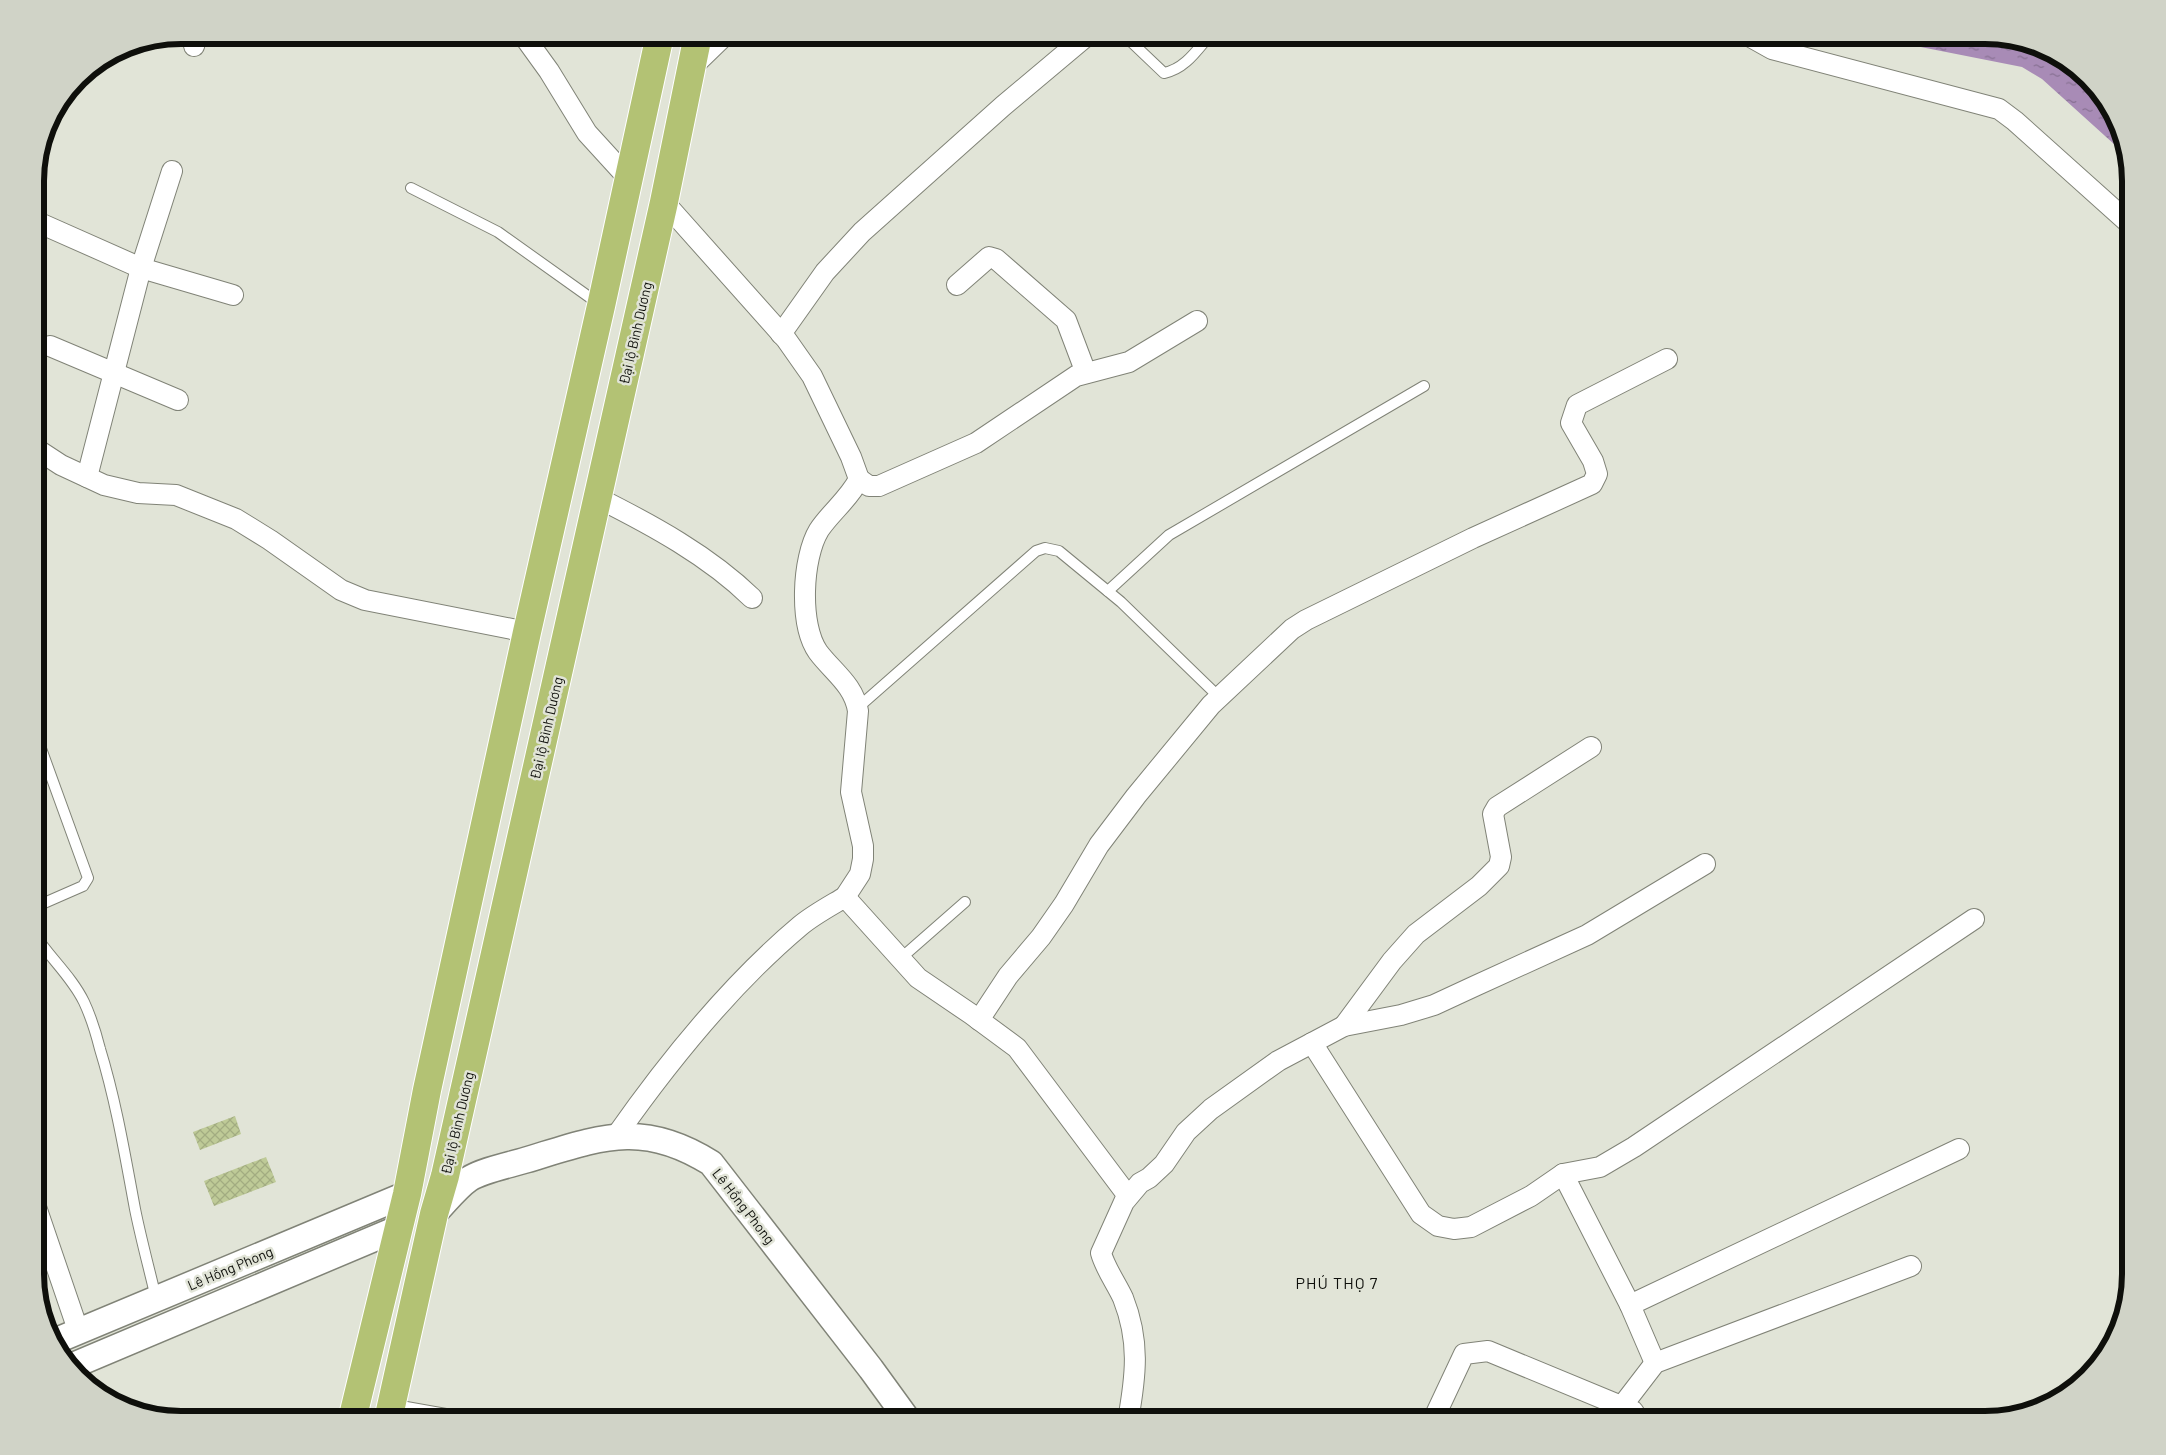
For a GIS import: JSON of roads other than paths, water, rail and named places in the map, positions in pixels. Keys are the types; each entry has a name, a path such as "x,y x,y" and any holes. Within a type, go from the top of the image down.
{"highway":[{"path":"354,1411 399,1228 427,1090 527,632 658,44"},
{"name":"Đại lộ Bình Dương","path":"390,1411 434,1214 457,1178 598,498 664,202 696,44"},
{"path":"406,1194 457,1178"},
{"path":"399,1228 434,1214"}],"street":[{"path":"528,44 586,134 629,179"},
{"path":"692,68 716,44"},
{"path":"781,334 825,272 862,232 1003,106 1077,44"},
{"path":"1763,44 1772,49 1999,109 2122,217"},
{"path":"87,477 141,268 172,171"},
{"path":"664,202 781,334 812,376 851,457 859,479 869,486 879,486 976,442 1076,376 1129,362 1197,322"},
{"path":"44,224 141,268 233,295"},
{"path":"957,285 989,257 996,259 1066,320 1086,373"},
{"path":"50,346 178,400"},
{"path":"979,1020 1008,976 1041,937 1064,904 1099,845 1148,782 1220,698 1292,630 1306,620 1473,538 1592,484 1597,474 1593,462 1571,423 1577,405 1667,359"},
{"path":"44,454 61,465 104,485 138,492 176,496 236,519 278,545 341,590 365,600 527,632"},
{"path":"616,1136 651,1086 711,1014 801,925 845,897 860,874 863,846 851,792 857,732 856,698 811,641 806,611 807,560 812,543 820,528 853,490 859,479"},
{"path":"598,498 664,534 705,560 752,598"},
{"path":"1344,1026 1392,961 1416,934 1479,886 1499,866 1501,857 1493,814 1497,807 1591,747"},
{"path":"1129,1411 1134,1374 1134,1333 1116,1281 1103,1260 1101,1252 1128,1196 1140,1183 1160,1168 1186,1132 1211,1109 1278,1061 1344,1026 1401,1015 1434,1005 1587,934 1705,864"},
{"path":"845,897 918,978 1017,1048 1128,1196"},
{"path":"1312,1043 1421,1214 1438,1226 1454,1229 1471,1227 1532,1196 1563,1174 1600,1167 1634,1147 1974,919"},
{"name":"Lê Hồng Phong","path":"457,1178 494,1170 589,1141 616,1136 648,1136 693,1152 711,1163 901,1411"},
{"path":"1630,1305 1958,1149"},
{"path":"1563,1174 1630,1305 1655,1363"},
{"name":"Lê Hồng Phong","path":"60,1339 406,1194"},
{"name":"Lê Hồng Phong","path":"77,1364 399,1228"},
{"path":"44,1230 78,1330"},
{"path":"1622,1406 1655,1363 1911,1266"},
{"path":"1437,1411 1464,1354 1473,1351 1488,1351 1634,1411"}],"lane":[{"path":"1133,44 1164,73 1175,71 1202,44"},
{"path":"411,188 498,232 601,306"},
{"path":"1108,591 1168,534 1424,386"},
{"path":"857,706 862,704 1036,550 1045,548 1059,551 1108,591 1220,698"},
{"path":"44,757 88,878 83,886 44,903"},
{"path":"900,959 965,902"},
{"path":"44,949 66,973 84,1002 94,1027 121,1131 135,1211 157,1298"}],"water":[{"path":"1906,44 2003,45 2021,48 2046,58 2076,78 2088,90 2108,120 2118,148 2042,79 2022,67"}],"district":[{"name":"PHÚ THỌ 7","path":"1337,1282"}]}
